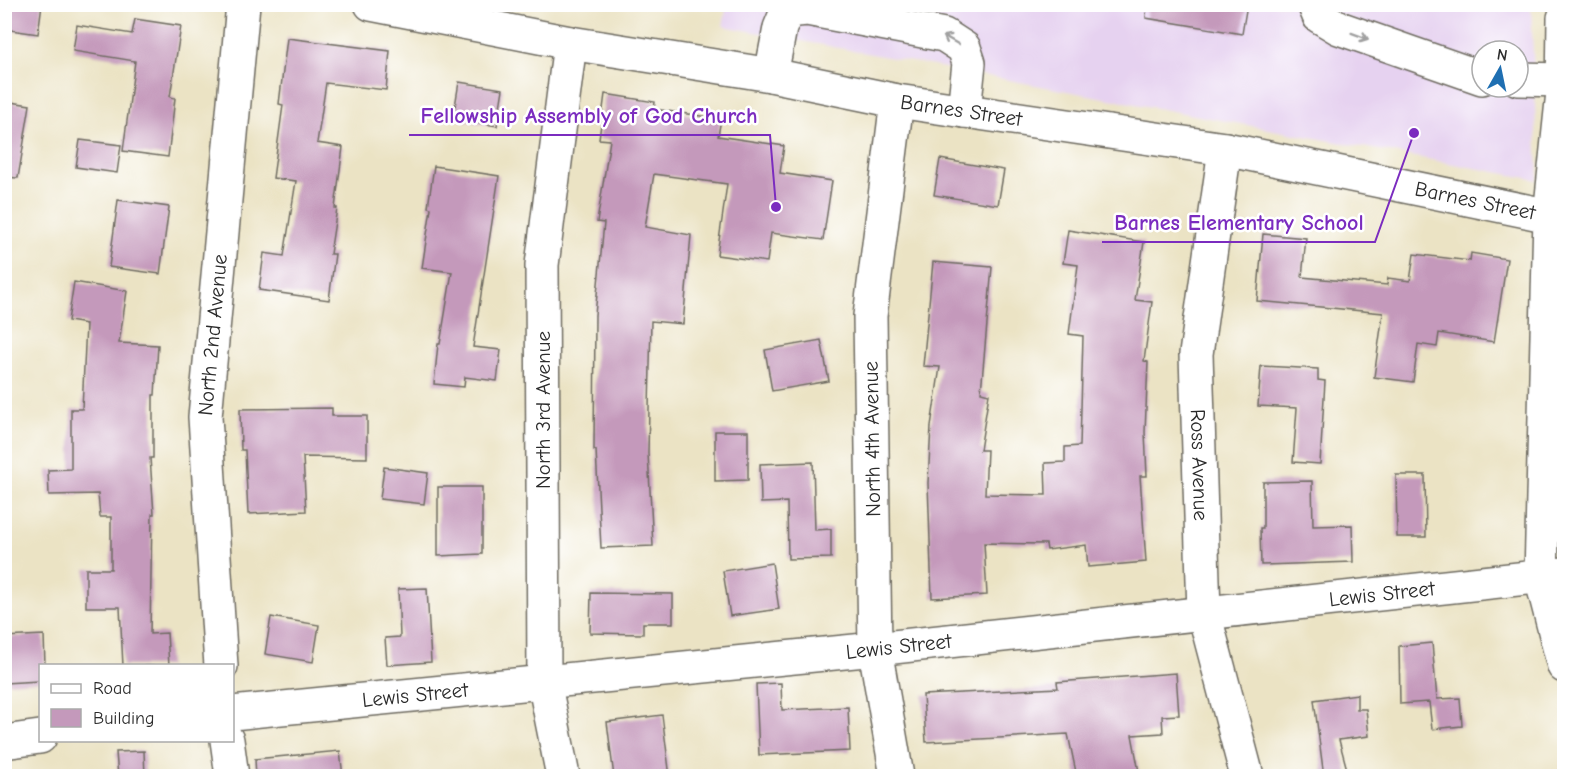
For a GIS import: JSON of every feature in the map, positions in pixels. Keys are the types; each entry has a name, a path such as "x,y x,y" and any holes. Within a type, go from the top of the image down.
{"street":[{"name":"North 2nd Avenue","path":"221,664 205,417 243,4"},
{"name":"Barnes Street","path":"371,4 570,43 771,75 897,101 1225,148 1550,216"},
{"path":"1314,4 1319,16 1339,28 1470,74"},
{"path":"771,75 780,28 787,11 807,9 944,35 964,48 969,63 964,111"},
{"path":"1563,13 1563,86 1550,216 1552,576 1564,666"},
{"name":"North 3rd Avenue","path":"563,777 544,681 542,265 570,43"},
{"path":"1530,81 1563,86"},
{"name":"North 4th Avenue","path":"897,101 870,316 875,649 897,777"},
{"name":"Ross Avenue","path":"1225,148 1196,354 1204,613 1247,777"},
{"name":"Lewis Street","path":"234,713 875,649 1552,576"},
{"path":"4,742 39,737"},
{"path":"227,742 232,777"}],"shaded area":[{"path":"727,4 1531,5 1538,180 723,26"}],"building":[{"path":"4,4 42,4 38,34 4,29"},
{"path":"1147,4 1247,4 1242,34 1146,18"},
{"path":"135,19 181,26 170,97 175,98 168,157 123,151 135,61 73,51 77,25 132,34"},
{"path":"287,38 390,51 386,90 326,83 317,143 343,147 330,254 335,254 329,300 259,290 264,253 284,256 296,181 273,178 283,105 279,104"},
{"path":"459,82 503,89 497,126 453,119"},
{"path":"605,94 655,102 654,109 721,119 718,136 784,146 780,173 832,181 823,240 771,233 767,262 717,255 727,184 654,174 645,227 691,235 683,324 651,321 648,453 653,546 601,548 596,450 594,450 595,315 604,223 597,222 610,140 599,139"},
{"path":"4,101 30,105 18,178 4,177"},
{"path":"80,140 121,145 117,173 76,167"},
{"path":"940,159 1004,170 998,205 934,195"},
{"path":"434,166 499,176 473,347 501,350 497,381 465,377 464,387 434,384 438,344 440,344 452,272 422,268 431,208 428,207"},
{"path":"118,200 169,207 160,274 109,267"},
{"path":"1068,230 1144,242 1135,300 1152,302 1144,361 1148,362 1145,432 1147,476 1140,476 1146,562 1088,567 1086,545 1047,550 1046,544 984,543 987,595 932,598 928,483 931,426 940,367 923,366 933,262 992,267 981,392 989,394 980,450 987,450 985,494 1046,495 1045,463 1065,462 1065,447 1080,446 1083,336 1069,334 1078,265 1063,263"},
{"path":"1263,234 1306,238 1302,277 1387,285 1388,278 1410,281 1414,254 1470,261 1471,253 1507,259 1494,342 1439,333 1437,347 1418,344 1413,382 1374,377 1383,313 1257,301"},
{"path":"74,282 127,291 119,343 158,345 155,395 153,395 153,458 150,458 154,514 152,514 150,634 167,633 169,664 123,664 120,607 86,607 86,569 111,569 111,517 100,517 98,494 49,495 48,470 71,469 71,409 82,409 86,324 68,321"},
{"path":"821,340 829,381 772,391 765,350"},
{"path":"1261,366 1318,369 1318,380 1325,381 1320,464 1293,462 1297,408 1258,406"},
{"path":"332,408 332,416 367,416 367,458 303,457 306,511 248,514 245,450 241,450 240,409"},
{"path":"715,431 748,431 748,480 715,481"},
{"path":"813,462 815,530 831,529 831,558 788,559 787,502 761,503 760,464"},
{"path":"384,467 428,473 424,504 380,499"},
{"path":"1396,475 1425,475 1426,537 1397,537"},
{"path":"1312,481 1313,526 1352,525 1353,562 1261,565 1260,528 1263,528 1263,482"},
{"path":"438,487 482,487 482,554 438,556"},
{"path":"772,563 779,609 730,616 723,571"},
{"path":"427,588 431,662 387,665 385,638 400,637 398,589"},
{"path":"591,593 673,594 673,623 643,623 643,634 590,633"},
{"path":"271,617 319,625 313,662 265,654"},
{"path":"44,635 45,664 39,664 39,681 4,683 4,637"},
{"path":"1432,643 1437,699 1460,698 1462,726 1432,729 1429,702 1400,704 1399,646"},
{"path":"1176,673 1179,715 1162,716 1163,733 1132,735 1140,777 1077,777 1068,734 926,742 923,695 1058,688 1057,682"},
{"path":"781,683 782,710 848,707 850,751 759,755 756,684"},
{"path":"1357,694 1357,709 1366,709 1369,736 1339,740 1349,777 1324,777 1314,700"},
{"path":"662,715 670,777 614,777 607,722"},
{"path":"144,751 145,777 118,777 116,752"},
{"path":"340,751 343,777 256,777 255,759"}],"place":[{"name":"Barnes Elementary School","path":"1414,133"},
{"name":"Fellowship Assembly of God Church","path":"776,207"}]}
